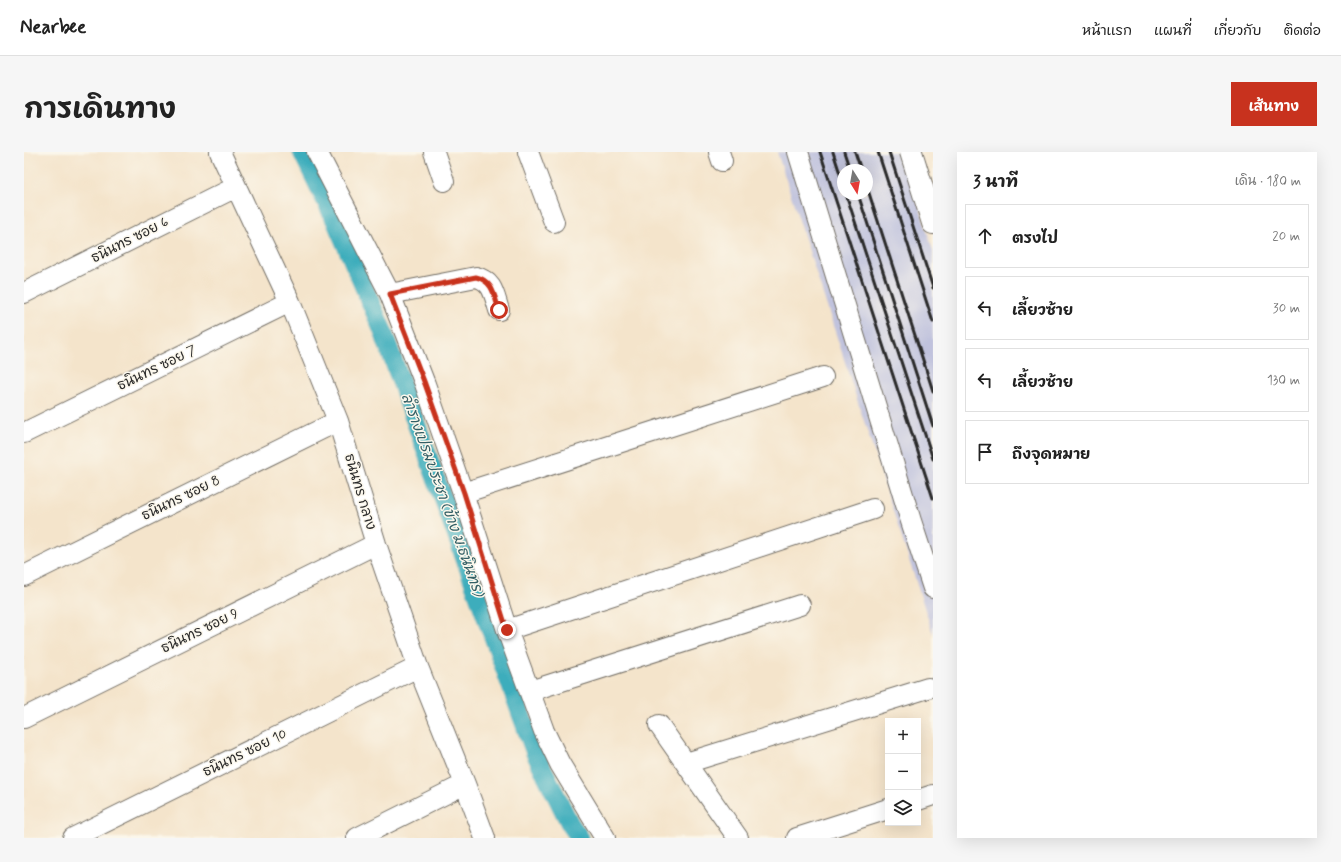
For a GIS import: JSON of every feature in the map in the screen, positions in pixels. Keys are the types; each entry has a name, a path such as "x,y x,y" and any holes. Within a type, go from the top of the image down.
{"main road":[{"path":"911,152 933,223"}],"street":[{"name":"ธนินทร กลาง","path":"220,152 290,302 338,421 376,544 418,667 485,838"},
{"path":"317,152 390,294 425,384 464,493 507,630 544,731 560,764 605,838"},
{"path":"434,152 444,181"},
{"path":"528,152 554,222"},
{"path":"798,152 910,521 933,588"},
{"name":"ธนินทร ซอย 6","path":"24,293 236,187"},
{"path":"390,294 476,277 483,278 490,284 499,310"},
{"name":"ธนินทร ซอย 7","path":"24,433 290,302"},
{"path":"464,493 823,377"},
{"name":"ธนินทร ซอย 8","path":"24,576 338,421"},
{"path":"507,630 873,509"},
{"name":"ธนินทร ซอย 9","path":"24,718 376,544"},
{"path":"530,691 800,605"},
{"name":"ธนินทร ซอย 10","path":"73,838 418,667"},
{"path":"686,763 928,688"},
{"path":"659,725 738,838"},
{"path":"357,838 465,784"},
{"path":"921,799 933,795"},
{"path":"796,838 885,810"}],"shaded area":[{"path":"777,152 903,152 933,251 933,634"}],"waterway":[{"name":"ลำรางเปรมประชา (ข้าง ม.ธนินทร)","path":"302,152 335,220 382,329 535,753 570,824 580,838"}],"railway":[{"path":"820,152 933,498"},
{"path":"833,152 837,164"},
{"path":"844,152 848,164"},
{"path":"855,152 859,164"},
{"path":"878,152 933,322"},
{"path":"889,152 933,288"},
{"path":"848,200 933,459"},
{"path":"860,200 933,426"},
{"path":"871,200 933,391"}],"route":[{"path":"499,310 490,284 483,278 466,278 390,294 425,384 464,493 507,630"}]}
